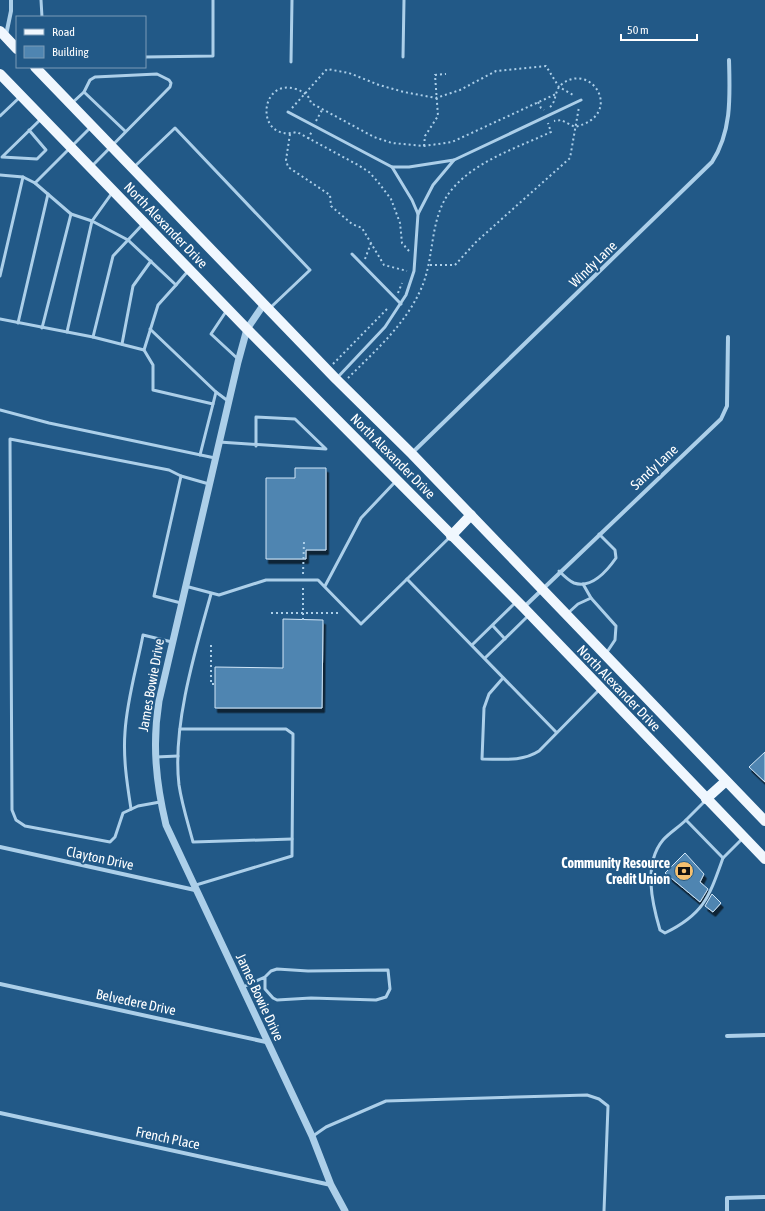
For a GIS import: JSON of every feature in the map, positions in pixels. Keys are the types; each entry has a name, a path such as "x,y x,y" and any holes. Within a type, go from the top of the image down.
{"main road":[{"path":"3,34 16,48"},
{"name":"North Alexander Drive","path":"36,68 327,370 412,454 765,821"},
{"name":"North Alexander Drive","path":"0,75 247,329 523,608 765,859"},
{"path":"452,536 471,515"},
{"path":"706,799 726,781"}],"street":[{"path":"3,34 11,11 11,0"},
{"name":"Windy Lane","path":"412,454 712,162 719,152 726,133 730,101 729,60"},
{"name":"James Bowie Drive","path":"266,307 247,329 238,359 154,726 155,757 161,802 166,825 266,1042 312,1136 331,1184 345,1211"},
{"name":"Sandy Lane","path":"523,608 541,588 721,419 727,406 728,337"},
{"name":"Clayton Drive","path":"0,847 194,888"},
{"name":"Belvedere Drive","path":"0,984 266,1042"},
{"path":"727,1036 765,1035"},
{"name":"French Place","path":"0,1113 331,1184"},
{"path":"728,1211 727,1198 765,1197"}],"lane":[{"path":"42,0 42,16"},
{"path":"146,57 213,56 213,0"},
{"path":"291,62 292,0"},
{"path":"403,57 404,0"},
{"path":"71,104 84,92 90,80 95,77 157,74 169,80 171,83 170,87 90,167"},
{"path":"84,92 125,131"},
{"path":"0,116 21,96"},
{"path":"288,112 392,167 409,167 454,160 580,100"},
{"path":"29,130 46,150 37,159 2,157 29,130 42,118"},
{"path":"35,183 72,148 92,126"},
{"path":"133,168 175,128 310,270 266,307"},
{"path":"339,382 385,328 401,304 410,285 414,271 418,214 433,186 454,160"},
{"path":"392,167 418,214"},
{"path":"0,175 23,177 35,183 71,214 92,221 128,240 176,285"},
{"path":"0,276 23,177"},
{"path":"67,332 92,221 114,191"},
{"path":"18,323 48,194"},
{"path":"42,328 71,214"},
{"path":"93,337 112,256 144,223"},
{"path":"352,254 401,304"},
{"path":"122,344 133,286 151,261"},
{"path":"144,350 158,305 190,270"},
{"path":"228,309 211,334 238,359"},
{"path":"0,319 93,337 144,350 153,365 153,390 213,404"},
{"path":"150,329 216,392 228,401"},
{"path":"200,455 216,392"},
{"path":"0,410 49,423 215,458"},
{"path":"219,442 256,446 326,449 296,419 256,417 256,446"},
{"path":"161,802 131,809 124,813 115,837 110,842 25,826 16,820 12,810 10,439 169,470 181,476 209,484"},
{"path":"181,476 154,596 181,603"},
{"path":"325,586 361,518 397,480"},
{"path":"560,571 572,583 583,584 604,575 616,558 615,550 599,534"},
{"path":"185,586 211,594 224,595 266,580 315,580 325,586 361,624 452,536"},
{"path":"407,579 556,732"},
{"path":"583,584 591,598 616,626 615,640 605,655"},
{"path":"211,594 196,645 180,729 178,756 182,802 194,842 292,839"},
{"path":"566,614 578,604 591,598"},
{"path":"472,645 493,626 523,608"},
{"path":"485,658 505,639 523,608"},
{"path":"493,626 505,639"},
{"path":"131,809 125,770 125,732 127,710 143,635 172,642"},
{"path":"503,678 489,694 484,708 482,760 528,757 540,751 556,732 600,689"},
{"path":"180,729 286,729 291,732 293,749 292,856 194,888"},
{"path":"155,757 178,756"},
{"path":"706,799 686,820 663,840 652,861 651,882 654,910 660,930 665,933 684,924 702,905 710,894 723,858 744,837"},
{"path":"686,820 723,858"},
{"path":"241,988 265,977 271,971 277,969 308,971 388,970 390,989 386,997 376,1000 311,998 282,1000 273,998 266,988 265,977"},
{"path":"312,1136 326,1127 386,1101 587,1095 599,1099 608,1106 604,1211"}],"path":[{"path":"288,112 326,69 349,73 379,85 404,92 436,98 460,90 496,71 546,66 559,87 580,100 570,158 476,242 455,265 430,265"},
{"path":"424,146 425,136 438,116 435,75 446,74"},
{"path":"339,382 399,326 410,310 421,289 430,265 438,212 448,194 465,175 483,164 551,132 547,124 553,121 561,120 575,127 589,123 598,114 601,102 596,86 586,80 580,79 567,81 559,87 553,104 544,111 538,102"},
{"path":"410,256 409,252 402,243 400,223 385,190 369,172 297,132 290,134 277,131 269,124 266,113 268,102 272,96 284,88 292,88 305,93 311,103 374,137 392,143 424,146 452,142 556,94"},
{"path":"290,134 286,160 288,167 302,175 308,182 328,193 331,198 331,206 352,224 362,228 384,266 407,271"},
{"path":"361,263 366,258 371,242"},
{"path":"327,370 389,308 408,266"},
{"path":"303,574 304,542"},
{"path":"303,587 303,620"},
{"path":"271,613 341,613"},
{"path":"211,645 211,684 215,684"}],"building":[{"path":"295,468 326,468 326,550 306,550 306,559 266,559 266,478 295,478"},
{"path":"283,619 323,620 322,708 215,708 215,667 283,668"},
{"path":"765,752 765,782 749,767"},
{"path":"685,853 704,874 700,882 708,889 700,902 665,873"},
{"path":"712,894 721,903 713,912 705,906"}],"place":[{"name":"Community Resource Credit Union","path":"684,871"}]}
